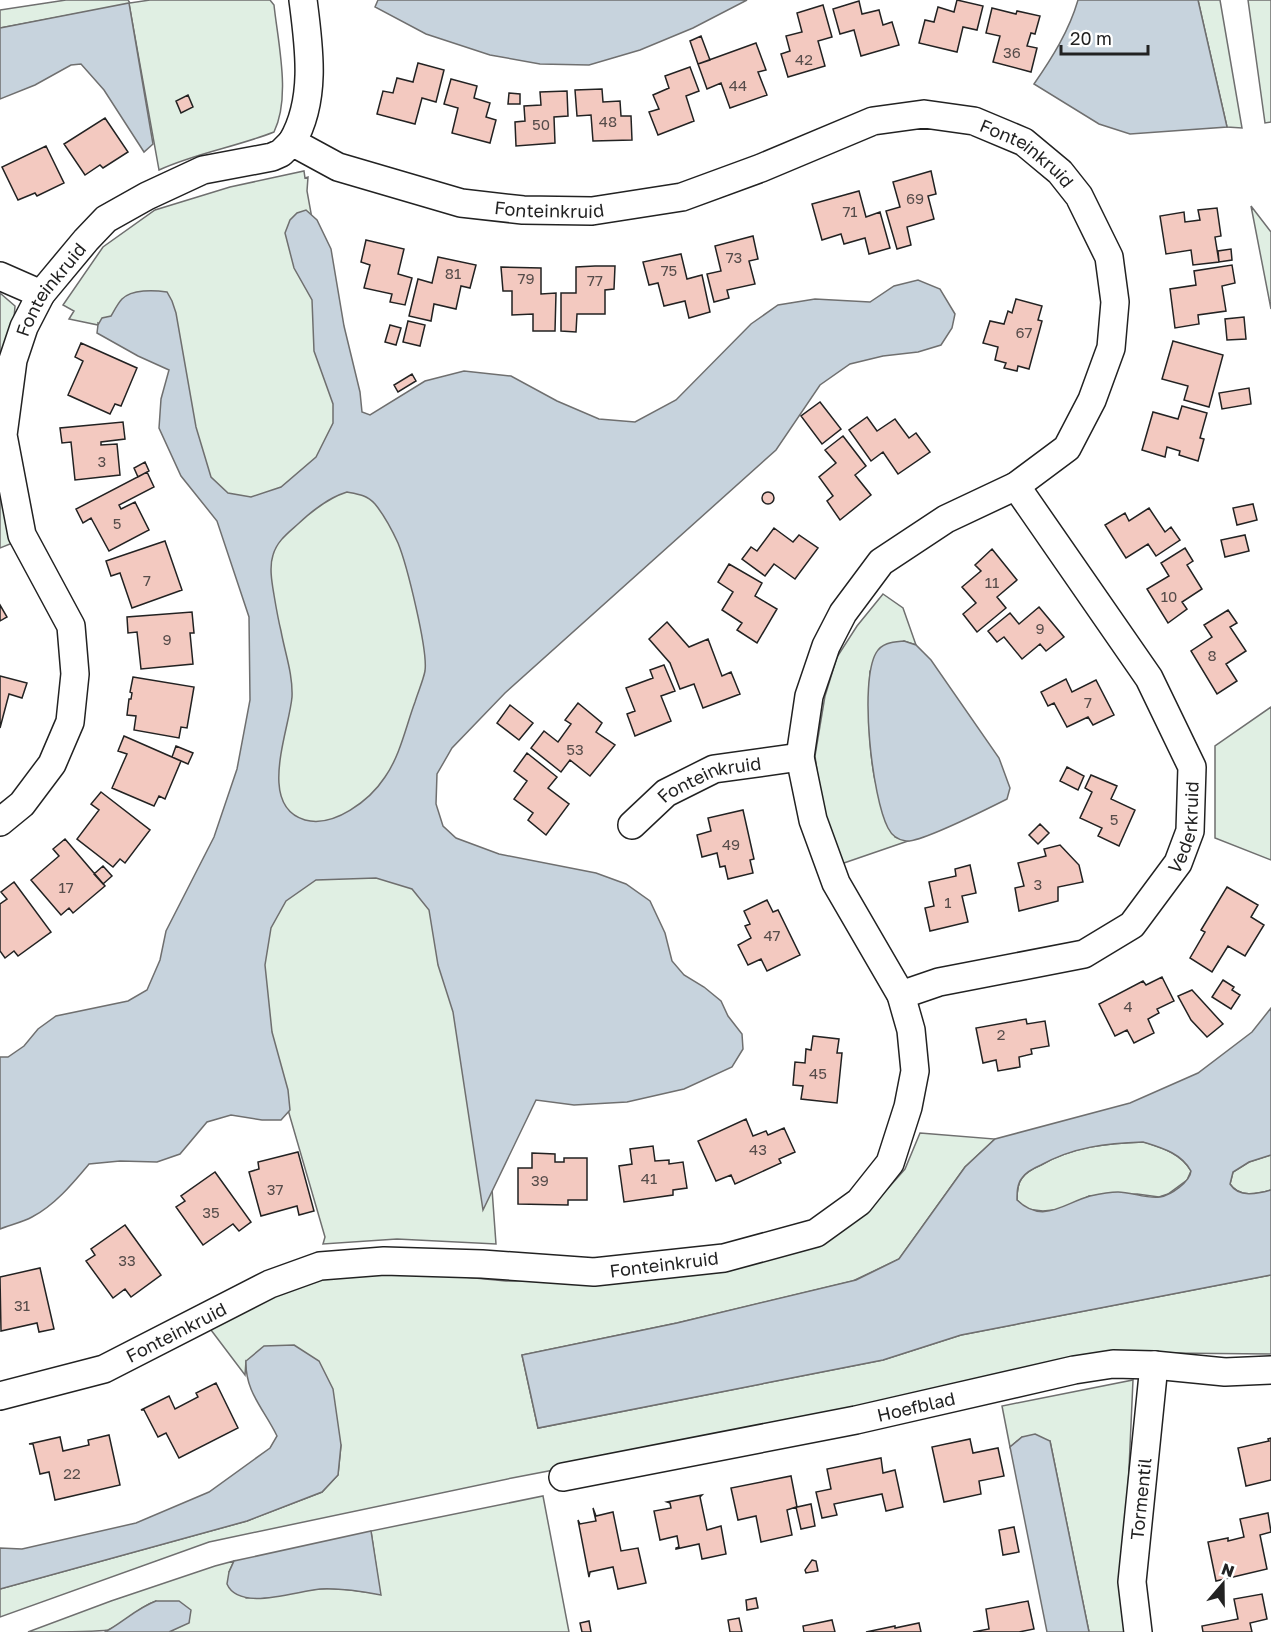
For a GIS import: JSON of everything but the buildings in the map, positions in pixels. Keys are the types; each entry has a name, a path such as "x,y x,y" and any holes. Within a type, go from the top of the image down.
{"street":[{"path":"292,141 301,125 309,68 303,0"},
{"name":"Fonteinkruid","path":"0,822 22,804 52,764 70,722 75,674 71,626 22,535 3,435 13,360 24,327 41,294 106,219 147,196 203,170 272,157 281,153 292,141 338,167 461,203 523,210 592,211 682,197 761,168 873,121 924,114 974,121 1024,142 1060,172 1079,196 1108,257 1115,302 1111,348 1092,400 1077,429 1066,448 1016,486 946,519 880,561 843,613 826,646 809,696 800,757 813,820 836,883 901,995 911,1030 915,1071 908,1107 891,1162 859,1203 816,1233 724,1258 594,1272 482,1264 384,1261 320,1266 270,1284 104,1369 0,1396"},
{"path":"0,276 41,294"},
{"name":"Vederkruid","path":"901,995 939,982 1084,954 1132,925 1178,863 1190,831 1192,767 1149,678 1016,486"},
{"name":"Fonteinkruid","path":"632,825 666,793 714,769 800,757"},
{"name":"Hoefblad","path":"563,1477 856,1420 1074,1370 1113,1364 1154,1365 1224,1372 1271,1370"},
{"name":"Tormentil","path":"1138,1632 1132,1582 1154,1365"}],"green space":[{"path":"66,0 128,0 130,3 150,0 270,0 274,5 283,86 282,103 274,132 159,170 129,4 0,28 0,10"},
{"path":"1198,0 1220,0 1242,128 1227,127"},
{"path":"1248,0 1271,0 1271,122 1265,123"},
{"path":"304,171 305,178 308,177 307,191 354,451 421,516 446,682 405,838 472,913 496,1244 397,1239 323,1244 325,1237 268,1041 225,920 273,677 245,546 200,478 175,361 98,323 98,325 69,319 74,311 63,305 103,247 155,210 230,187"},
{"path":"1251,206 1271,232 1271,309"},
{"path":"0,293 15,306 13,331 0,382"},
{"path":"0,465 15,542 0,548"},
{"path":"883,594 903,608 916,645 904,641 870,671 869,710 874,775 895,837 908,841 841,864 822,808 815,756 825,696 837,657 857,626"},
{"path":"1271,707 1271,860 1215,838 1215,746"},
{"path":"920,1133 995,1139 965,1167 899,1259 853,1281 677,1323 522,1355 538,1428 883,1360 961,1335 1271,1275 1271,1354 1163,1353 512,1478 209,1542 0,1617 0,1589 247,1521 322,1492 338,1475 341,1445 246,1361 245,1375 208,1326 312,1280 360,1274 422,1273 506,1281 643,1278 866,1213 905,1169"},
{"path":"1144,1142 1170,1152 1182,1160 1191,1171 1187,1180 1168,1194 1159,1197 1137,1194 1089,1196 1063,1209 1043,1211 1026,1209 1017,1200 1020,1180 1028,1172 1053,1159 1091,1147"},
{"path":"1271,1155 1271,1190 1254,1194 1243,1193 1230,1184 1233,1172 1249,1162"},
{"path":"1133,1380 1124,1580 1127,1632 1089,1632 1050,1441 1022,1437 1010,1447 1002,1406"},
{"path":"543,1496 569,1632 169,1632 189,1622 156,1601 108,1630 28,1632 111,1601 234,1561 229,1572 246,1598 326,1589 380,1594 371,1531"}],"shaded area":[{"path":"378,0 747,0 693,28 640,50 589,65 540,64 490,55 426,34 375,7"},
{"path":"1078,0 1198,0 1227,127 1130,134 1099,124 1034,84 1070,23"},
{"path":"129,3 153,144 144,152 104,90 81,64 71,65 35,85 0,99 0,28"},
{"path":"306,210 317,220 331,249 362,412 370,415 425,381 464,371 511,376 557,401 599,419 635,422 676,400 751,324 778,305 815,299 870,302 894,286 918,280 940,289 955,314 952,328 941,345 918,352 883,356 850,364 820,385 776,450 505,693 452,748 437,774 436,804 443,826 456,838 499,854 596,873 626,884 650,901 665,933 672,961 684,975 721,1001 728,1016 742,1034 743,1049 732,1067 684,1089 627,1102 574,1105 536,1100 483,1210 453,1012 438,965 429,910 412,889 376,878 316,880 286,901 271,928 265,965 272,1032 288,1090 290,1110 281,1120 262,1120 231,1115 207,1122 180,1154 157,1162 120,1161 89,1164 63,1193 40,1212 0,1229 0,1057 8,1057 24,1046 38,1029 56,1016 128,1001 147,990 160,960 166,931 214,837 237,769 250,700 249,617 217,521 181,476 159,428 161,399 169,370 97,333 98,325 102,318 111,316 122,299 131,293 167,292 176,313 196,427 211,477 228,493 251,497 281,487 316,457 333,423 333,404 314,351 312,300 294,268 285,233 290,220 297,213","holes":["347,492 359,494 372,501 382,513 398,543 416,607 425,671 399,750 378,786 361,803 339,816 328,820 305,820 291,812 282,800 279,784 279,766 290,711 292,688 275,600 271,565 277,546 290,531 327,501"]},
{"path":"904,641 916,645 931,660 999,758 1010,788 1007,799 940,831 906,841 898,839 891,833 882,813 873,767 868,713 868,689 876,653 892,642"},
{"path":"1271,1008 1271,1155 1249,1162 1233,1172 1230,1184 1243,1193 1254,1194 1271,1190 1271,1275 961,1335 883,1360 538,1428 522,1355 677,1323 856,1280 899,1259 965,1167 995,1139 1130,1103 1198,1073 1252,1032","holes":["1143,1142 1176,1155 1187,1165 1191,1171 1184,1184 1160,1197 1123,1192 1108,1193 1090,1196 1045,1212 1036,1211 1017,1200 1020,1180 1028,1172 1053,1159 1078,1150 1103,1145"]},
{"path":"294,1345 319,1361 333,1389 341,1445 338,1475 322,1492 247,1521 0,1589 0,1548 22,1549 136,1523 209,1492 270,1448 277,1436 252,1391 246,1361 264,1346"},
{"path":"1035,1434 1050,1441 1089,1632 1047,1632 1010,1447 1022,1437"},
{"path":"371,1531 381,1595 350,1590 320,1589 269,1598 255,1598 243,1597 233,1592 227,1584 234,1561"},
{"path":"156,1601 179,1601 191,1610 189,1623 169,1632 105,1632 143,1607"}]}
